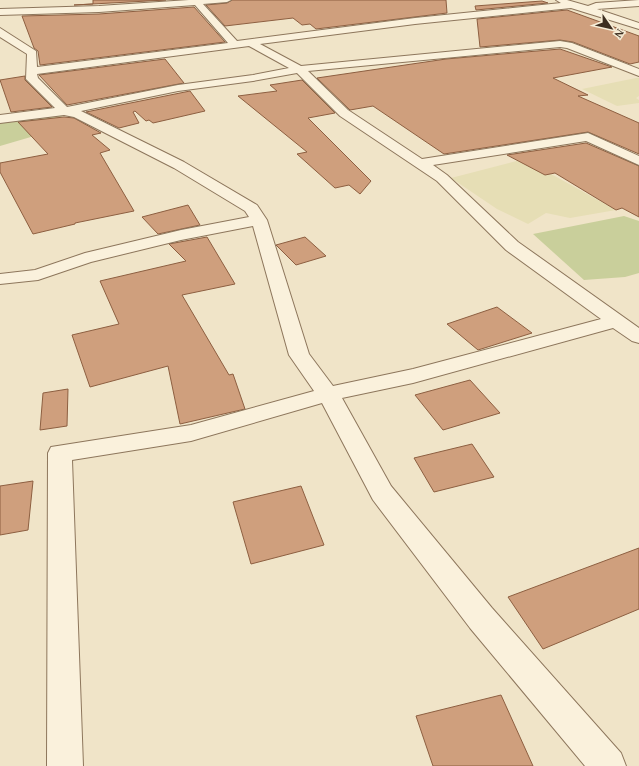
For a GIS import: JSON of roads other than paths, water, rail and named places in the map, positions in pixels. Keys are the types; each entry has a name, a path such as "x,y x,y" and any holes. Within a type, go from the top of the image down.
{"street":[{"path":"51,0 54,10"},
{"path":"0,12 227,0"},
{"path":"560,0 571,5 589,9 639,26"},
{"path":"195,1 235,45"},
{"path":"589,9 596,6 639,3"},
{"path":"32,71 415,21 571,5"},
{"path":"0,31 2,34 32,53 32,79 64,111 78,114 179,166 251,208 259,220 299,355 328,394 382,493 481,618 608,766"},
{"path":"251,43 299,69 344,113 442,178 512,246 639,337"},
{"path":"0,119 64,111 178,88 253,78 299,69 560,44 569,45 639,73"},
{"path":"421,163 588,137 639,161"},
{"path":"0,279 38,275 85,258 180,235 259,220"},
{"path":"65,766 60,453 191,433 328,394 413,376 616,321"}]}
